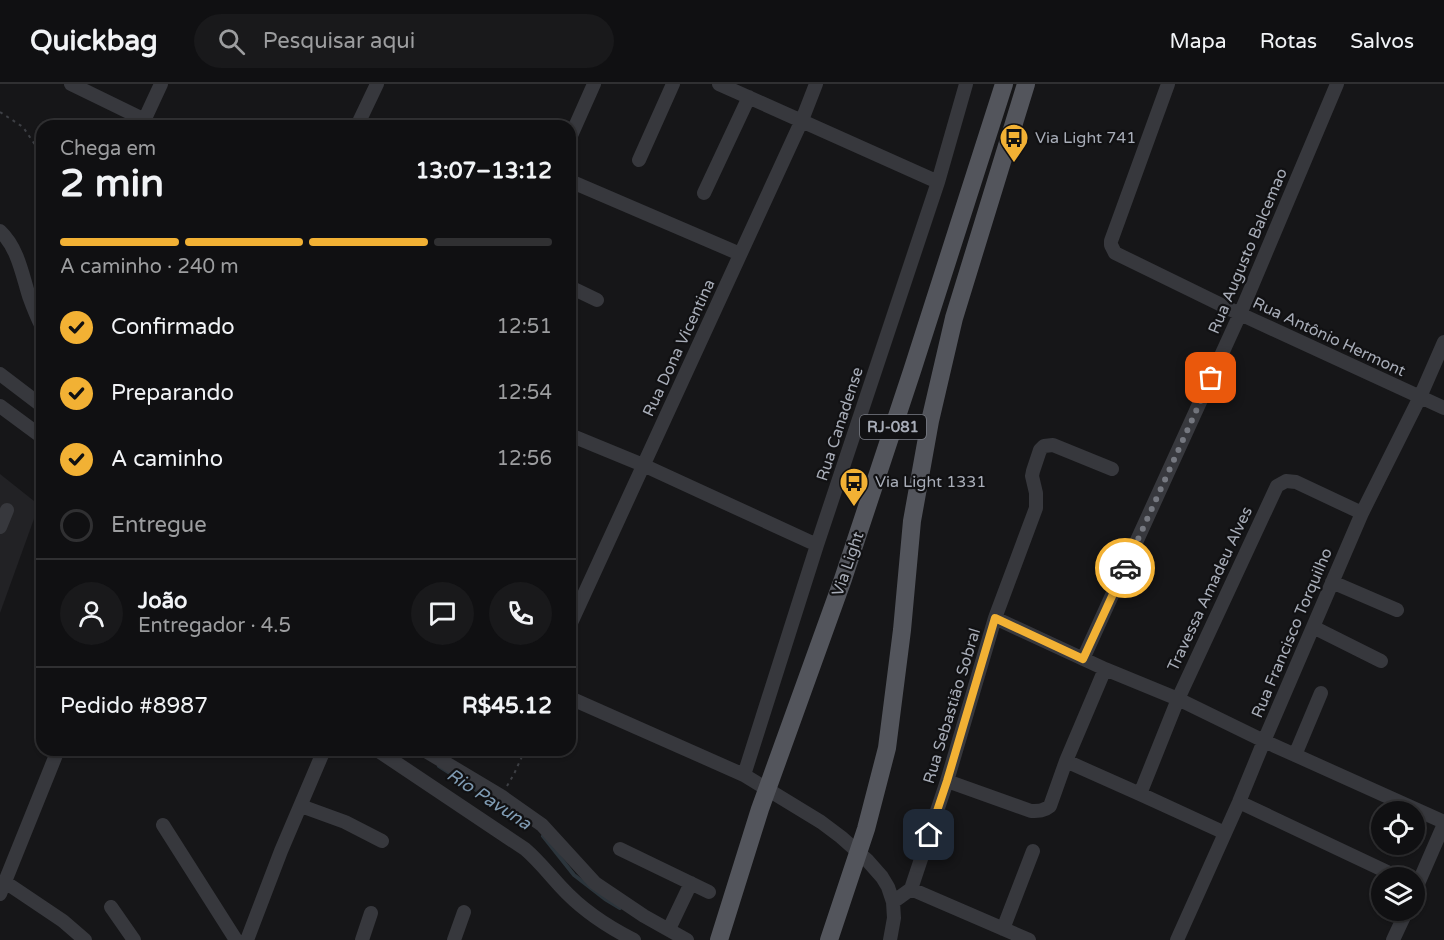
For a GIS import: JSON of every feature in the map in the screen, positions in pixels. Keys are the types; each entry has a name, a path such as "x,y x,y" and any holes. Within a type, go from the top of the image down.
{"main road":[{"name":"Via Light","path":"719,940 760,809 851,556 1004,84"},
{"name":"RJ-081","path":"830,940 866,829 886,748 902,630 912,521 930,421 954,318 1026,84"}],"street":[{"path":"71,84 137,120"},
{"path":"144,120 161,84"},
{"path":"360,120 377,84"},
{"path":"576,124 594,84"},
{"path":"639,160 673,84"},
{"path":"719,84 938,182"},
{"name":"Rua Dona Vicentina","path":"576,612 802,120 816,84"},
{"name":"Rua Canadense","path":"744,775 817,545 938,182 966,84"},
{"name":"Rua Antônio Hermont","path":"1168,84 1111,241 1115,253 1240,314 1444,408"},
{"name":"Rua Augusto Balcemao","path":"1083,659 1240,314 1337,84"},
{"path":"704,193 749,97"},
{"path":"576,184 740,254"},
{"path":"0,231 16,254 36,315"},
{"path":"576,290 597,300"},
{"name":"Rua Francisco Torquilho","path":"1177,940 1239,802 1362,513 1420,397 1444,342"},
{"path":"0,374 36,401"},
{"path":"0,406 36,433"},
{"path":"576,437 643,465 817,545"},
{"name":"Rua Sebastião Sobral","path":"911,889 947,781 995,618 1036,508 1036,493 1032,476 1040,450 1044,446 1053,445 1112,469"},
{"name":"Travessa Amadeu Alves","path":"1140,794 1178,699 1277,486 1286,481 1296,483 1362,513"},
{"path":"0,527 7,510"},
{"path":"1332,582 1397,610"},
{"path":"995,618 1104,669 1178,699 1444,823 1425,867"},
{"path":"1313,627 1380,661"},
{"path":"947,781 1031,811 1041,811 1050,806 1104,669"},
{"path":"1295,755 1321,693"},
{"path":"576,701 744,775 795,805 840,837 867,860 888,887 893,902 894,918 890,940"},
{"path":"56,756 3,888 63,921 85,940"},
{"path":"247,940 322,756"},
{"path":"386,756 525,849 585,909 607,926 634,940"},
{"path":"434,756 501,796 542,825 594,883 644,916 687,940"},
{"path":"1066,761 1225,833"},
{"path":"1239,802 1377,867"},
{"path":"301,806 345,822 382,841"},
{"path":"163,825 236,940"},
{"path":"620,849 709,892"},
{"path":"1003,929 1033,851"},
{"path":"669,929 691,883"},
{"path":"893,902 911,889 1029,940"},
{"path":"111,907 134,940"},
{"path":"454,940 464,912"},
{"path":"362,940 371,913"},
{"path":"1393,940 1402,921"}],"path":[{"path":"0,112 22,127 36,147"},
{"path":"501,796 522,756"}],"shaded area":[{"path":"0,474 36,503 36,513 0,613"}],"waterway":[{"name":"Rio Pavuna","path":"439,766 526,822"},
{"name":"Rio Pavuna","path":"543,836 574,875 620,908"}],"way so far":[{"path":"1125,568 1211,378"}],"place":[{"name":"Via Light 741","path":"1014,164"},
{"name":"Via Light 1331","path":"854,508"}],"route":[{"path":"929,835 995,618 1083,659 1125,568"}]}
